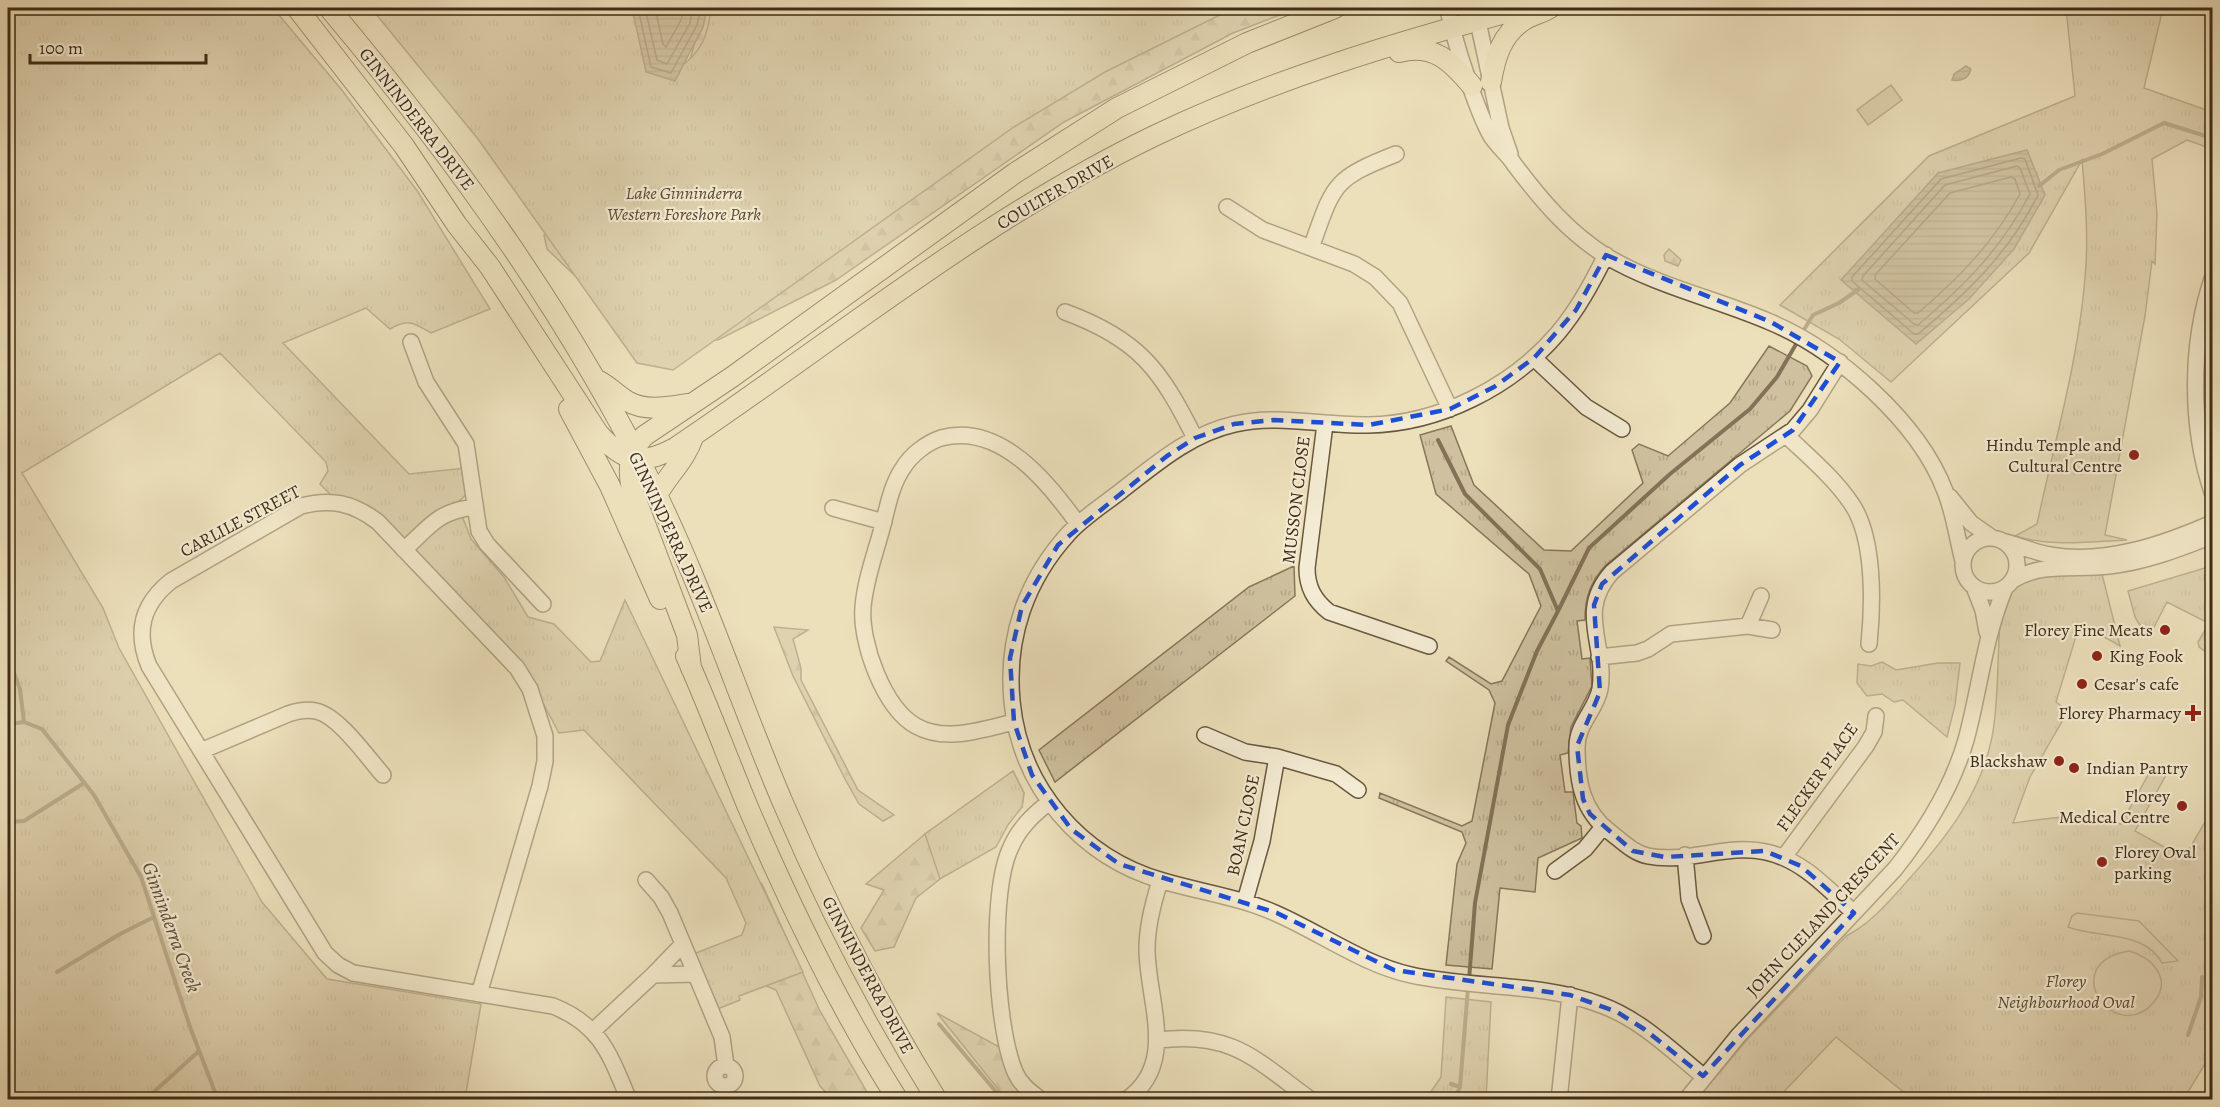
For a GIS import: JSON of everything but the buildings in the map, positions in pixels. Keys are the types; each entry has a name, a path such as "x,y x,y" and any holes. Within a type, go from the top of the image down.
{"main road":[{"name":"GINNINDERRA DRIVE","path":"297,8 404,146 457,225 569,409 610,486 691,668 750,812 792,906 849,1015 898,1100"},
{"name":"GINNINDERRA DRIVE","path":"329,8 432,134 499,225 595,378 631,455 657,495 694,574 782,801 825,894 882,1007 938,1100"},
{"name":"COULTER DRIVE","path":"1335,8 1247,43 1136,98 1015,172 644,436 631,455 656,458 694,435 1004,221 1135,146 1227,104 1354,56 1453,27 1476,14 1524,8"},
{"path":"1491,82 1498,50 1509,33 1524,20 1550,8"},
{"path":"1354,56 1372,59 1420,48 1436,52 1452,62 1472,86"},
{"name":"GINNINDERRA DRIVE","path":"457,225 490,267 598,433 631,455"},
{"path":"595,378 614,389 624,399 639,406 665,408 693,402"},
{"path":"657,495 666,479 687,457 694,435"},
{"path":"631,455 629,474 632,489 687,635 691,668"}],"street":[{"path":"1448,8 1472,86 1491,137 1514,162 1546,206 1574,233 1606,255 1648,276 1781,327 1840,362 1893,412 1920,447 1946,493 1971,523 1999,540 2018,559 2018,570 2009,584"},
{"path":"1476,14 1501,128 1514,162"},
{"path":"1311,248 1327,204 1338,185 1362,168 1396,154"},
{"path":"1227,207 1263,230 1354,264 1375,277 1393,294 1413,324 1450,409"},
{"path":"1606,255 1576,310 1534,358 1494,387 1450,409 1401,422 1369,425 1261,420 1234,424 1195,438 1167,456 1078,524 1042,567 1023,606 1010,658 1014,722 1023,755 1049,802 1071,829 1090,846 1119,864 1160,881 1245,901 1277,914 1362,958 1394,970 1470,983 1570,995 1617,1012 1644,1029 1702,1076"},
{"path":"2212,279 2202,322 2197,377 2201,446 2212,492"},
{"path":"1065,312 1099,325 1154,367 1168,386 1195,438"},
{"path":"411,342 426,381 466,444 479,531 487,544 543,604"},
{"path":"1534,358 1586,407 1622,429"},
{"path":"1840,362 1810,410 1787,436 1740,465 1612,572 1602,584 1594,605 1600,692 1579,731 1577,746 1583,799 1590,814 1633,850 1648,856 1744,849 1784,857 1816,878 1854,913"},
{"name":"MUSSON CLOSE","path":"1325,424 1306,568 1310,590 1318,603 1329,612 1429,646"},
{"path":"1014,722 963,733 944,734 917,727 891,704 866,638 863,617 866,584 893,487 901,470 913,455 936,440 954,435 970,435 999,446 1033,469 1078,524"},
{"path":"1787,436 1841,489 1857,512 1865,540 1873,604 1869,644"},
{"path":"1946,493 1966,579 1974,587 1984,592 1995,592 2035,569 2125,563 2178,550 2212,536"},
{"name":"CARLILE STREET","path":"479,994 540,786 545,761 543,724 536,700 517,668 404,550 363,511 346,504 319,502 292,511 171,581 157,592 144,615 141,632 142,650 324,953 338,965 353,973 479,994 553,1006 571,1013 594,1030 611,1057 629,1100"},
{"path":"404,550 447,512 475,507"},
{"path":"833,508 884,522"},
{"path":"1963,561 1968,548 1976,541 1999,540 2050,555 2105,554 2175,539 2212,524"},
{"name":"JOHN CLELAND CRESCENT","path":"1686,1100 1702,1076 1896,869 1918,839 1942,799 1966,740 1988,635 2009,584"},
{"name":"JOHN CLELAND CRESCENT","path":"1974,587 1983,610 1988,635"},
{"path":"1748,626 1761,596"},
{"path":"1599,657 1637,653 1648,649 1671,634 1748,626 1772,630"},
{"path":"201,751 288,714 301,710 316,711 337,724 383,775"},
{"name":"FLECKER PLACE","path":"1784,857 1866,746 1874,732 1876,716"},
{"name":"BOAN CLOSE","path":"1205,735 1245,752 1277,757 1336,774 1358,790"},
{"name":"BOAN CLOSE","path":"1245,901 1262,841 1277,757"},
{"path":"1041,1100 1028,1090 1017,1076 1010,1059 1000,992 998,946 1001,889 1010,848 1026,823 1049,802"},
{"path":"1556,871 1585,849 1603,827"},
{"path":"1684,855 1689,899 1703,936"},
{"path":"646,880 666,905 683,944 722,1037 726,1066"},
{"path":"1125,1100 1145,1081 1155,1063 1158,1040 1147,949 1149,924 1160,881"},
{"path":"594,1030 683,944"},
{"path":"653,975 695,974"},
{"path":"1559,1100 1570,995"},
{"path":"1158,1040 1190,1037 1223,1042 1244,1051 1311,1100"}],"highlighted area":[{"path":"1606,255 1771,322 1840,362 1793,430 1740,465 1602,584 1594,605 1600,692 1577,746 1583,799 1590,814 1633,851 1665,857 1765,851 1801,866 1854,913 1703,1076 1644,1029 1617,1012 1570,995 1394,970 1277,913 1119,864 1071,829 1032,775 1014,722 1010,658 1022,606 1058,545 1167,456 1195,438 1234,424 1274,420 1369,425 1450,409 1494,387 1534,358 1576,310"}],"green space":[{"path":"8,8 273,8 341,89 418,192 490,309 431,333 411,323 390,329 366,308 283,343 409,474 466,468 467,494 457,503 471,539 504,577 528,617 554,624 591,662 600,661 625,600 803,972 739,996 740,1000 715,1010 691,955 742,935 746,923 726,878 584,730 559,733 537,692 365,511 332,496 320,484 328,471 326,462 220,353 22,473 103,608 119,648 262,902 327,979 481,1004 465,1099 8,1099"},
{"name":"Lake Ginninderra Western Foreshore Park","path":"371,8 631,8 643,44 680,67 694,55 703,41 711,8 1234,8 1105,72 1014,127 673,370 637,363 478,139"},
{"name":"Lake Ginninderra Western Foreshore Park","path":"707,8 1298,8 1233,33 1064,122 836,280 718,340 643,341 547,249 544,235 561,231 684,81 695,42 703,27"},
{"path":"2066,8 2163,8 2144,88 2212,112 2212,149 2187,140 2152,159 2157,213 2155,264 2152,261 2145,316 2105,535 2127,540 2056,543 2015,536 2037,524 2079,330 2086,264 2082,160 2029,253 1891,382 1839,339 1780,305 1929,156 2075,96"},
{"path":"1891,85 1902,100 1868,125 1857,110"},
{"path":"1669,249 1681,260 1678,266 1665,261 1664,255"},
{"path":"1769,346 1807,366 1812,376 1790,411 1605,566 1589,591 1585,620 1577,621 1582,659 1590,658 1592,686 1571,727 1568,753 1560,755 1565,792 1573,792 1577,823 1581,826 1582,838 1538,858 1535,892 1500,888 1492,969 1446,965 1457,864 1466,843 1462,832 1379,798 1380,793 1462,826 1472,821 1495,703 1489,690 1446,661 1449,657 1491,684 1502,681 1541,606 1529,574 1436,494 1420,435 1451,426 1474,485 1544,550 1571,551 1643,483 1632,450 1639,444 1668,456 1730,403"},
{"path":"1294,566 1295,596 1055,782 1039,750 1249,587"},
{"path":"2208,567 2212,570 2212,625 2167,602 2152,631 2146,636 2135,617 2128,591"},
{"name":"Florey Neighbourhood Oval","path":"2094,570 2102,574 2120,646 2080,623 2056,702 2068,711 2030,777 2013,823 2078,817 2121,824 2152,768 2166,775 2135,831 2184,858 2212,810 2212,904 2210,908 2212,911 2212,1059 2209,1057 2188,1092 2179,1100 1912,1099 1836,1037 1777,1099 1696,1100 1746,1041 1846,936 1864,925 1888,903 1937,847 1961,813 1980,777 1992,737 1997,695 2000,622 2006,603 2014,589 2022,580 2033,574"},
{"path":"774,627 808,630 793,639 801,668 801,680 858,790 894,815 883,821 859,804 793,676"},
{"path":"2205,630 2212,632 2212,656 2199,647 2198,642"},
{"path":"1882,662 1896,670 1938,663 1960,663 1955,705 1947,737 1903,700 1894,702 1882,694 1867,696 1857,683 1858,664 1871,666"},
{"path":"1013,771 1024,793 1022,807 953,859 940,879 916,898 894,947 875,951 861,928 884,890 866,884 925,834"},
{"path":"1013,771 1024,793 1022,807 1008,825 996,847 940,879 925,834"},
{"path":"762,884 820,1011 871,1099 832,1099 820,1086 776,990 764,985 737,988 742,935"},
{"path":"2077,913 2139,921 2178,961 2162,963 2154,952 2133,940 2068,927 2072,916"},
{"path":"2129,951 2152,963 2160,977 2161,985 2154,1002 2139,1014 2123,1015 2109,1009 2099,998 2094,985 2096,970 2107,959"},
{"path":"1446,997 1491,1002 1486,1099 1426,1099 1441,1077"},
{"path":"937,1013 1003,1049 1031,1099 1006,1099"}],"water":[{"path":"632,8 707,8 703,27 675,81 646,72"},
{"path":"1966,66 1971,69 1966,77 1961,80 1952,80 1954,74"},
{"path":"2027,150 2045,195 2014,249 1969,299 1916,344 1841,280 1938,173"}],"waterway":[{"name":"Ginninderra Creek","path":"17,11 20,8"},
{"name":"Ginninderra Creek","path":"8,26 10,22"},
{"path":"2039,186 2059,170 2102,154 2164,123 2212,138"},
{"path":"1802,333 1813,315 1839,303 1859,289"},
{"path":"1558,611 1589,548 1670,474 1750,409 1777,377 1799,339"},
{"path":"1438,440 1465,494 1540,569 1558,611 1537,651 1508,725 1475,903 1469,980"},
{"name":"Ginninderra Creek","path":"8,657 20,689 24,722 42,729 94,795 141,877 190,1027 218,1100"},
{"path":"8,724 24,722"},
{"path":"8,822 24,821 84,783"},
{"path":"57,972 120,934 154,917"},
{"path":"2188,1035 2201,997 2202,977"},
{"path":"1454,1100 1460,1087 1468,988"},
{"path":"939,1024 1003,1100"},
{"path":"145,1100 199,1051"},
{"path":"1451,1084 1460,1087"}],"place":[{"name":"Hindu Temple and Cultural Centre","path":"2134,455"},
{"name":"Florey Fine Meats","path":"2165,630"},
{"name":"King Fook","path":"2097,656"},
{"name":"Cesar's cafe","path":"2082,684"},
{"name":"Florey Pharmacy","path":"2193,713"},
{"name":"Blackshaw","path":"2059,761"},
{"name":"Indian Pantry","path":"2074,768"},
{"name":"Florey Medical Centre","path":"2182,806"},
{"name":"Florey Oval parking","path":"2102,862"}]}
